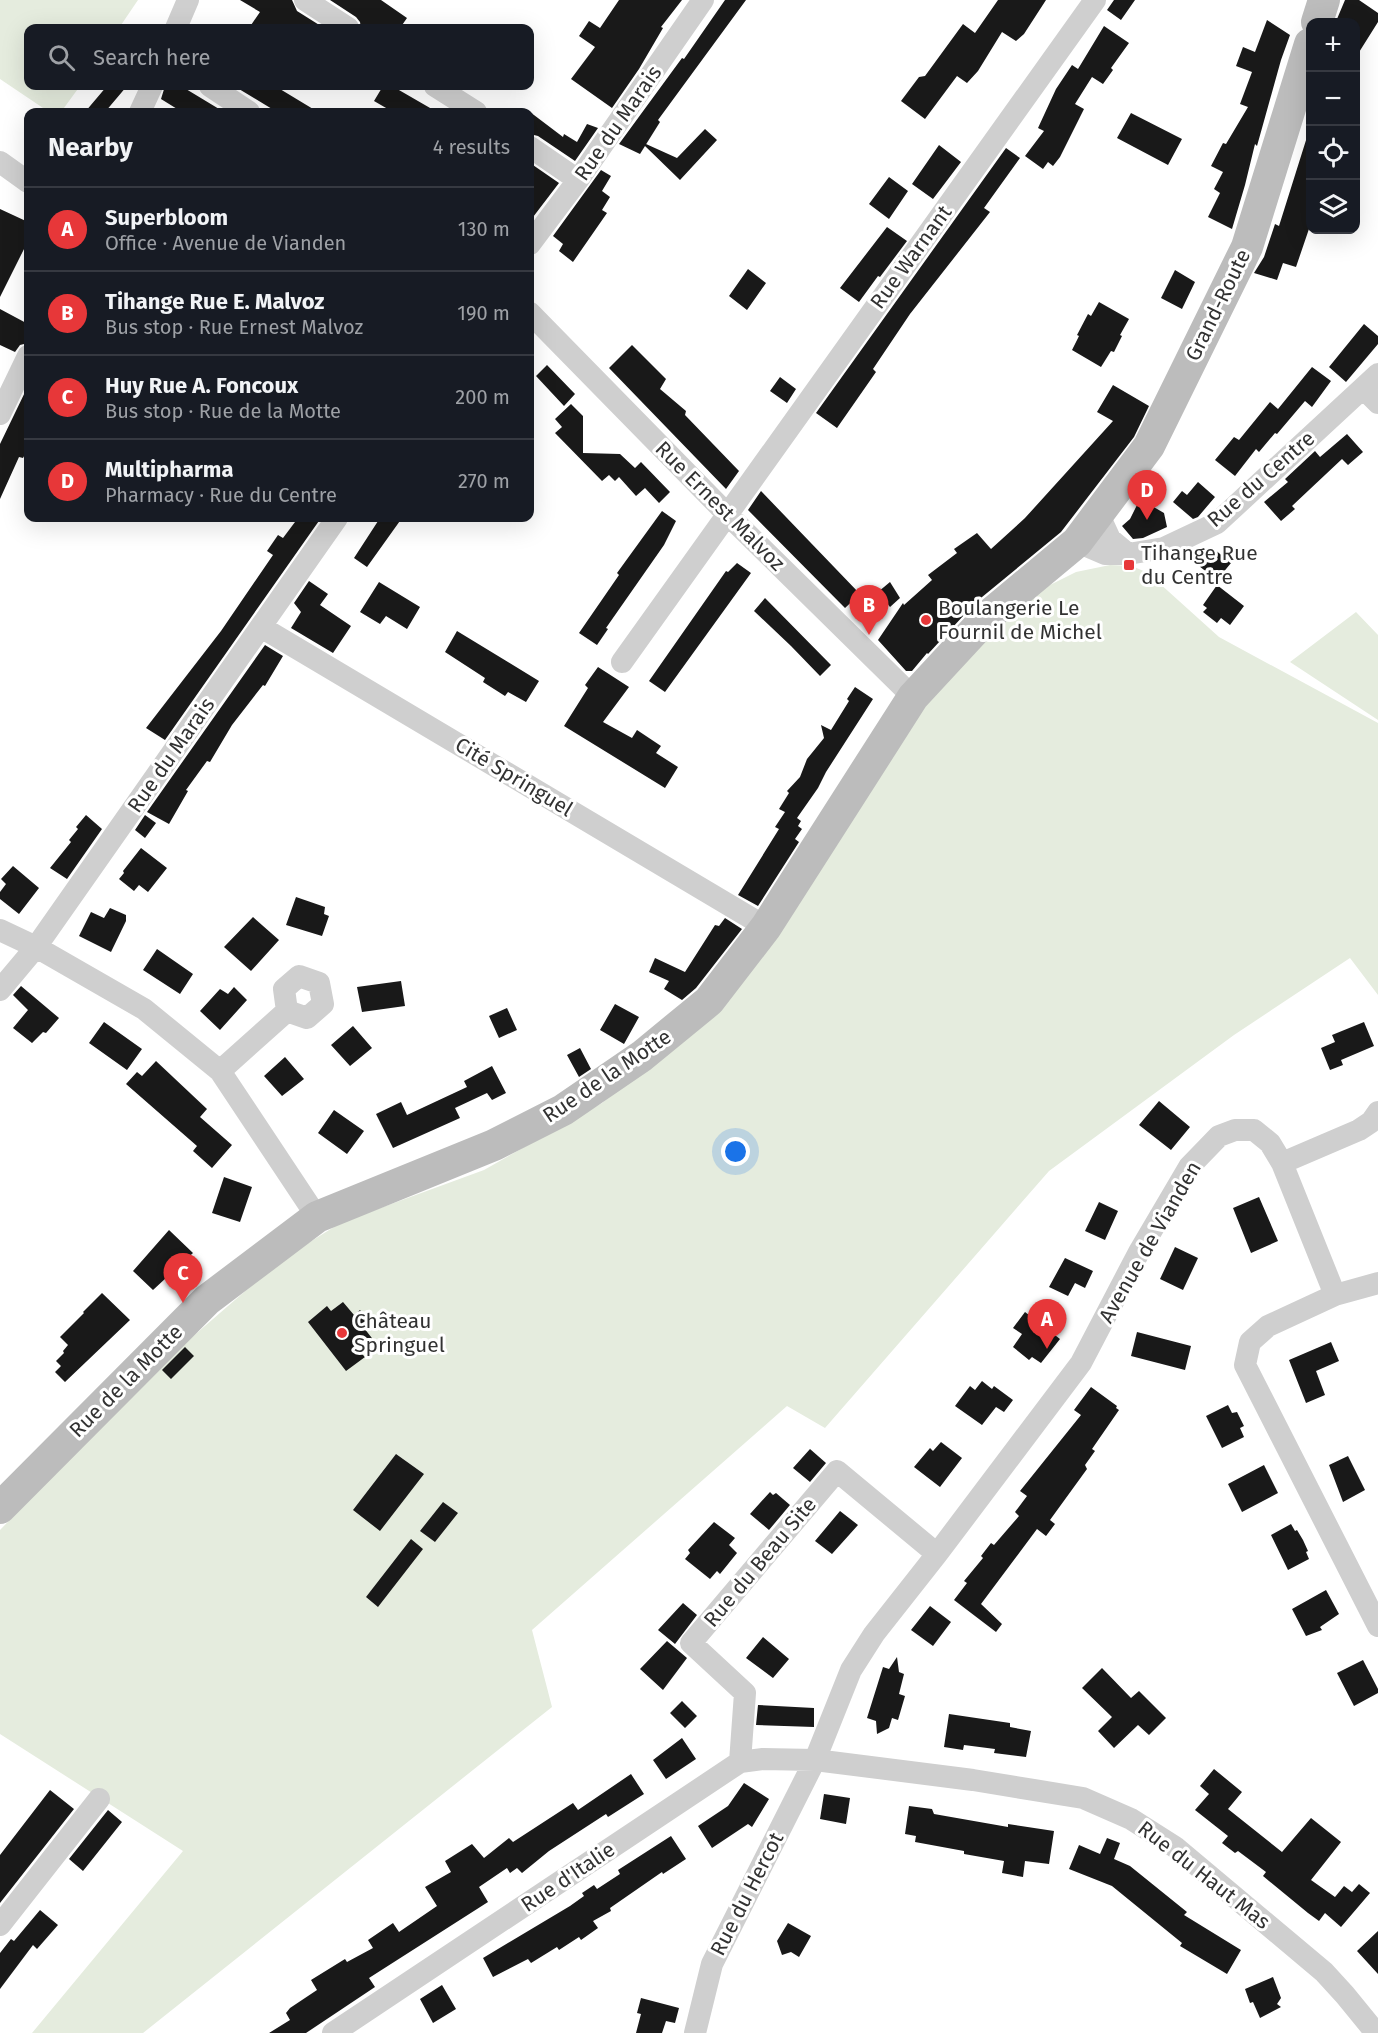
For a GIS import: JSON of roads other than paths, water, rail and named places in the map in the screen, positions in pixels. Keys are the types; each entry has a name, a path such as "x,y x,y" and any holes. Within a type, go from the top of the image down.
{"street":[{"path":"178,24 188,0"},
{"path":"305,0 342,24"},
{"name":"Rue du Marais","path":"534,239 579,180 703,0"},
{"name":"Rue Warnant","path":"622,662 1095,0"},
{"path":"1318,18 1324,0"},
{"name":"Grand-Route","path":"1077,542 1149,446 1247,247 1306,60"},
{"path":"142,108 150,90"},
{"path":"216,90 243,108"},
{"path":"441,90 470,108"},
{"path":"534,150 579,180"},
{"path":"0,162 24,180"},
{"name":"Rue Ernest Malvoz","path":"534,318 727,514 913,697"},
{"path":"0,414 24,364"},
{"name":"Rue du Centre","path":"1077,542 1105,554 1128,554 1164,548 1217,522 1373,388"},
{"path":"1099,515 1110,539 1128,554"},
{"name":"Rue du Marais","path":"0,990 36,947 334,522"},
{"name":"Rue de la Motte","path":"0,1508 207,1300 317,1217 494,1145 563,1110 642,1056 709,1001 766,927 913,697 988,616 1077,542"},
{"name":"Cité Springuel","path":"261,627 766,927"},
{"path":"0,930 36,947 144,1009 220,1071 317,1217"},
{"path":"220,1071 287,1011"},
{"path":"1282,1163 1359,1130 1371,1122 1378,1112"},
{"name":"Avenue de Vianden","path":"815,1760 851,1670 874,1634 1081,1363 1139,1252 1189,1167 1219,1136 1235,1130 1254,1130 1270,1143 1282,1163 1335,1295"},
{"path":"1378,1282 1335,1295 1268,1326 1250,1342 1245,1365 1378,1626"},
{"name":"Rue du Beau Site","path":"740,1762 745,1693 691,1643 837,1471 937,1554"},
{"name":"Rue d'Italie","path":"333,2033 740,1762 763,1759 815,1760"},
{"name":"Rue du Hercot","path":"695,2033 712,1964 815,1760"},
{"name":"Rue du Haut Mas","path":"815,1760 973,1780 1083,1798 1131,1819 1175,1847 1323,1972 1376,2033"},
{"path":"0,1926 99,1799"}],"place":[{"name":"Multipharma","path":"1147,520"},
{"name":"Tihange Rue du Centre","path":"1129,565"},
{"name":"Boulangerie Le Fournil de Michel","path":"926,620"},
{"name":"Tihange Rue E. Malvoz","path":"869,635"},
{"name":"Huy Rue A. Foncoux","path":"183,1303"},
{"name":"Château Springuel","path":"342,1333"},
{"name":"Superbloom","path":"1047,1349"}]}
